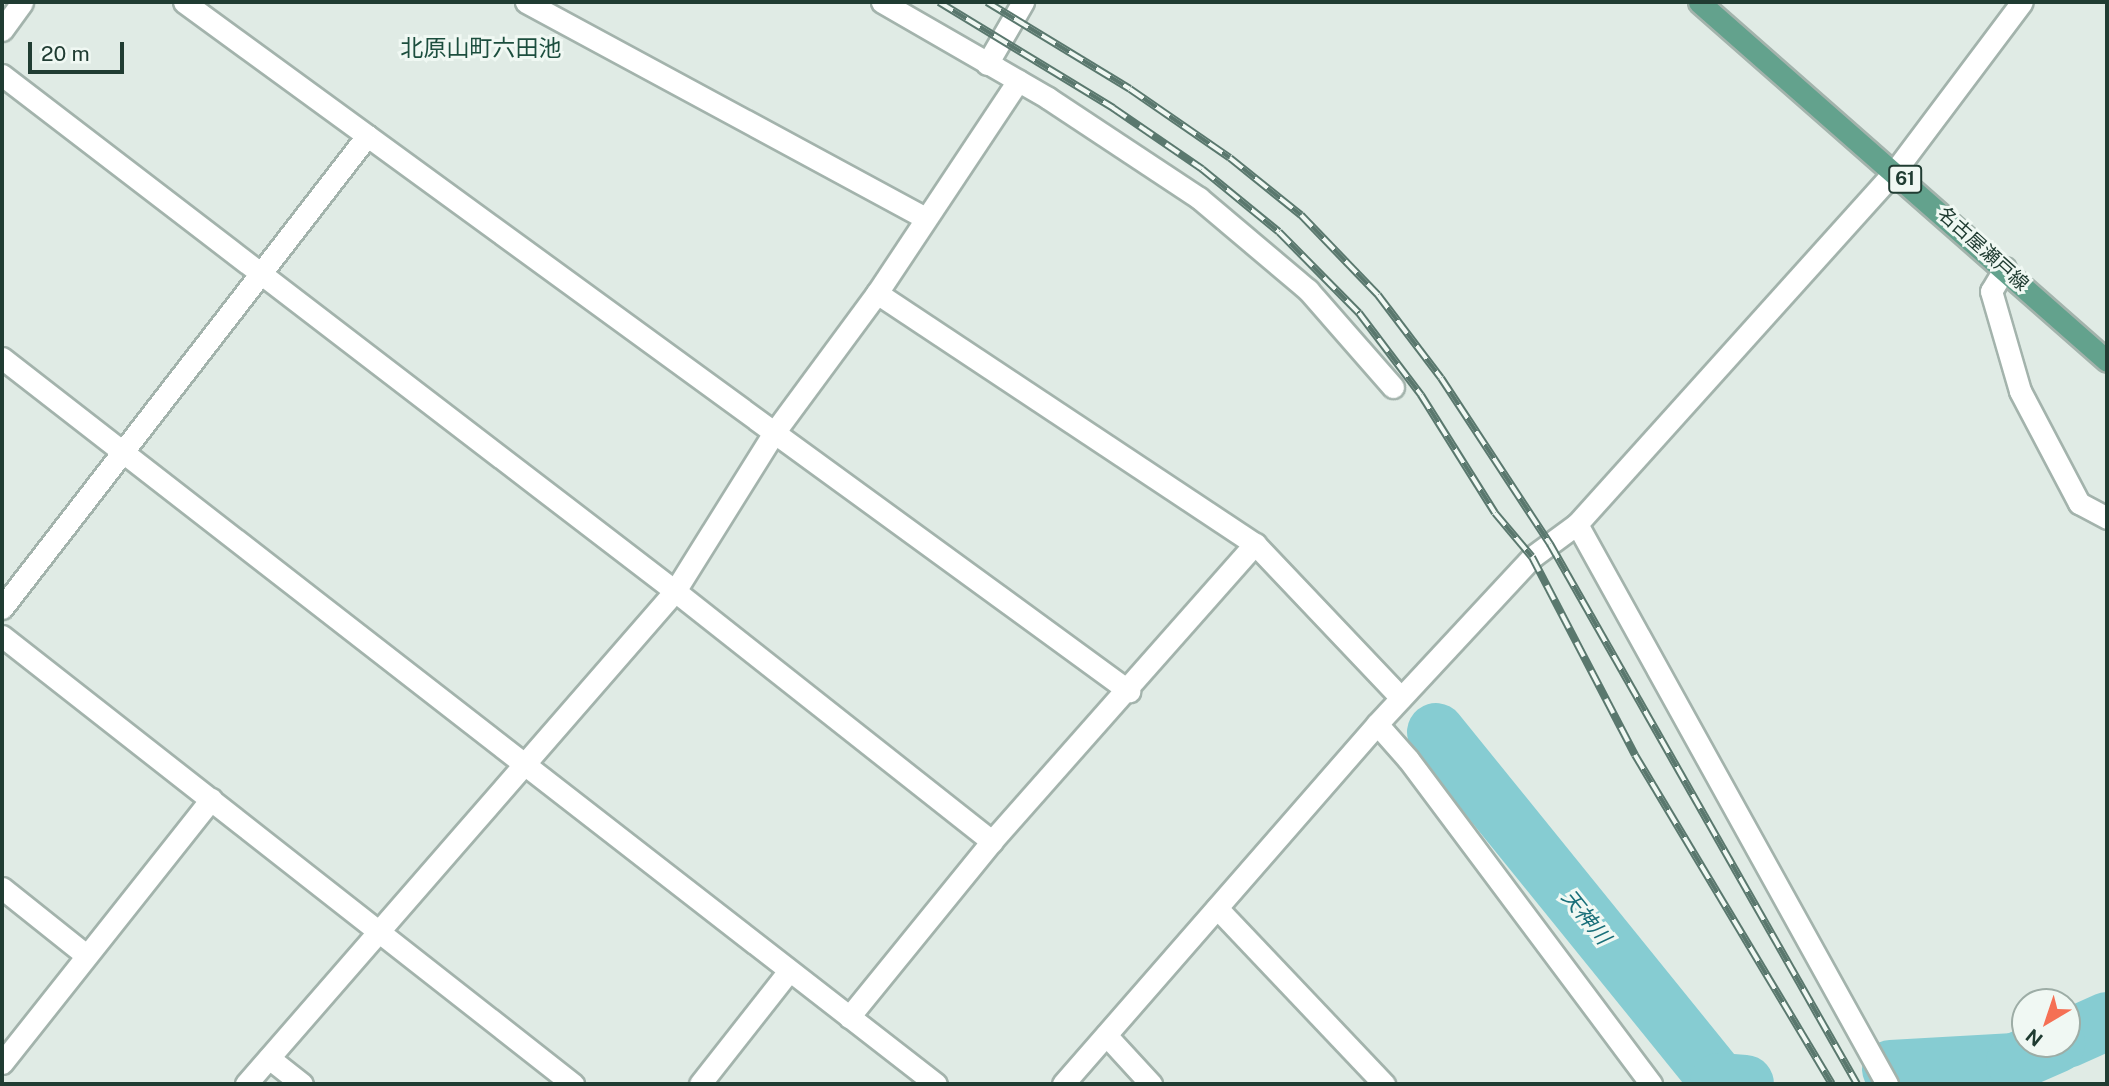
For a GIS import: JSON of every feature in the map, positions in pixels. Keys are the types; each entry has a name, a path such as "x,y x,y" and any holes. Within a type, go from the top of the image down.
{"main road":[{"name":"名古屋瀬戸線","path":"1699,2 1895,171 2107,360"}],"street":[{"path":"2,30 22,2"},
{"path":"184,2 773,435 1129,691"},
{"path":"526,2 925,218"},
{"path":"882,2 1018,81 1199,198 1308,290 1393,387"},
{"path":"987,64 1023,2"},
{"path":"1063,1084 1377,724 1532,558 1577,524 1895,171 2022,2"},
{"path":"2,75 674,591 992,841"},
{"path":"246,1084 674,591 773,435 877,293 1018,81"},
{"path":"2,608 367,136"},
{"path":"2005,268 1991,291 2020,391 2080,503 2107,518"},
{"path":"877,293 1255,544 1401,698"},
{"path":"2,358 523,767 936,1084"},
{"path":"1577,524 1887,1084"},
{"path":"849,1017 992,841 1129,691 1255,544"},
{"path":"2,636 377,933 573,1084"},
{"path":"1377,724 1408,759 1651,1084"},
{"path":"2,1063 211,799"},
{"path":"2,888 86,954"},
{"path":"1217,908 1384,1084"},
{"path":"700,1084 789,971"},
{"path":"1106,1035 1151,1084"},
{"path":"269,1058 303,1084"}],"waterway":[{"name":"天神川","path":"1436,732 1719,1082 1745,1084"},
{"name":"天神川","path":"2081,1033 2107,1021"},
{"name":"天神川","path":"1891,1069 2015,1062 2024,1058"}],"railway":[{"path":"939,2 1113,108 1202,169 1279,232 1359,313 1421,395 1495,513 1532,557 1635,755 1832,1084"},
{"path":"987,2 1130,89 1230,158 1301,215 1378,295 1441,378 1550,544 1857,1084"}],"district":[{"name":"北原山町六田池","path":"481,48"}]}
